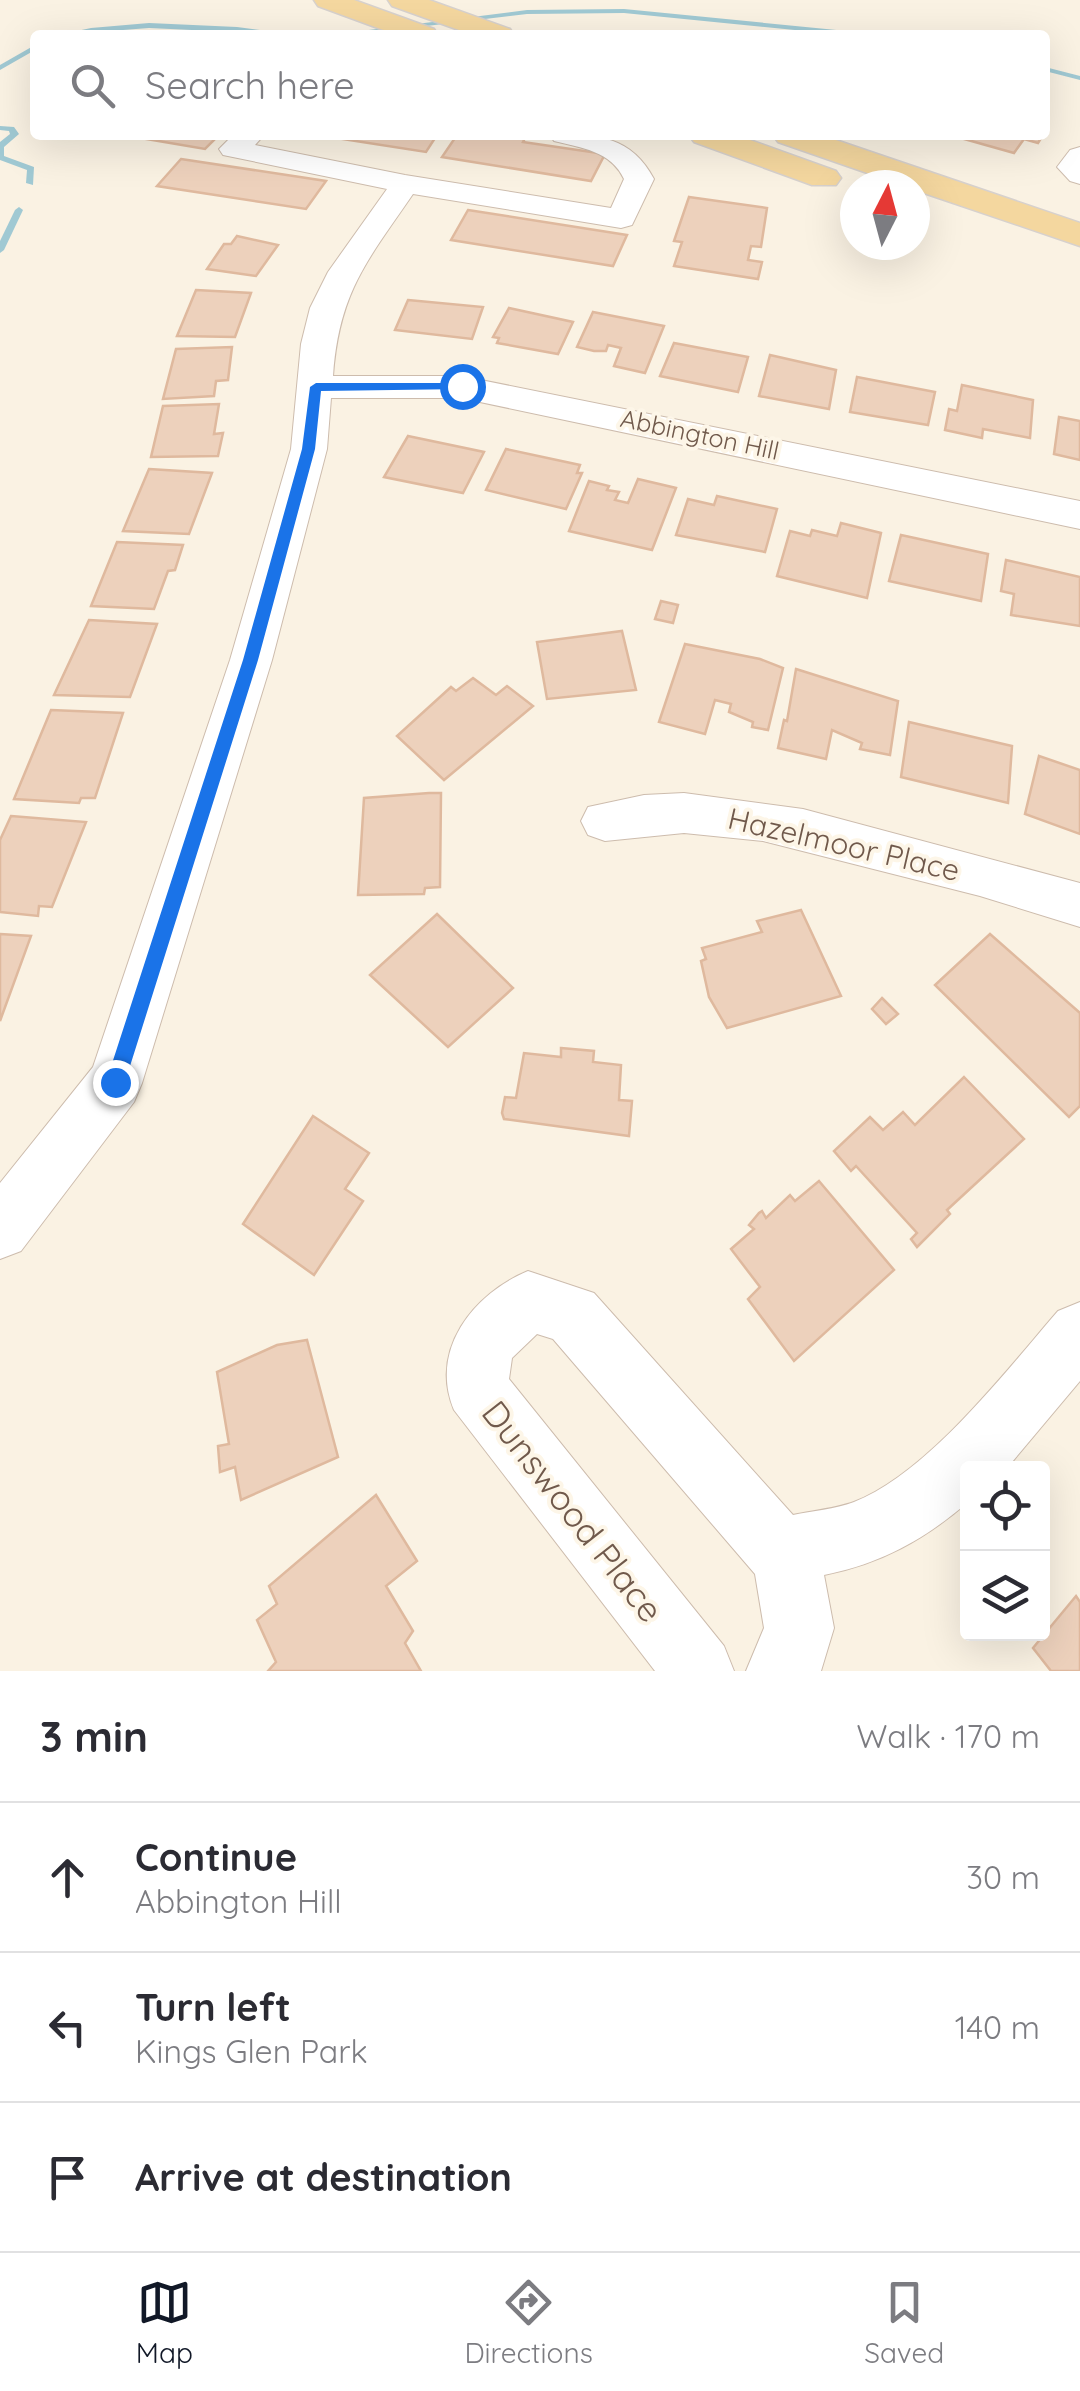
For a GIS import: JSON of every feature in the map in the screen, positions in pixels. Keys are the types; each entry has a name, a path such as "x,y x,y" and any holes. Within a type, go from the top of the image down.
{"main road":[{"path":"407,2 486,30"},
{"path":"340,4 410,30"},
{"path":"718,140 840,183"},
{"path":"804,140 1080,235"},
{"path":"930,215 1080,270"}],"street":[{"path":"244,140 232,149 405,184 621,219 639,179 631,159 603,143 588,140"},
{"path":"1080,156 1071,167 1080,174"},
{"path":"0,1230 115,1082 251,660 309,449 326,308 344,272 405,184"},
{"name":"Abbington Hill","path":"316,387 462,386 1080,515"},
{"name":"Hazelmoor Place","path":"605,821 644,812 734,818 822,834 1080,904"},
{"name":"Dunswood Place","path":"699,1671 476,1388 484,1343 528,1302 572,1316 780,1550 798,1590 794,1658 781,1671"},
{"path":"780,1550 866,1534 923,1496 984,1446 1080,1333"}],"building":[{"path":"153,140 214,140 205,149"},
{"path":"349,140 434,140 426,152"},
{"path":"454,140 524,140 605,154 591,181 442,157"},
{"path":"968,140 1023,140 1014,153"},
{"path":"181,159 326,181 306,209 157,186"},
{"path":"689,197 767,208 761,247 751,246 748,260 762,262 758,279 674,266 682,242 674,241"},
{"path":"468,210 627,235 613,266 451,240"},
{"path":"237,236 278,245 256,276 207,269 224,244 231,244"},
{"path":"196,290 251,293 235,337 177,336"},
{"path":"408,300 483,307 472,339 395,330"},
{"path":"509,308 573,322 558,354 497,343 499,338 493,337"},
{"path":"593,312 664,326 645,373 614,366 621,348 608,345 606,351 594,351 577,347"},
{"path":"674,343 748,357 738,392 660,376"},
{"path":"232,347 228,380 216,381 214,396 163,399 176,349"},
{"path":"770,355 836,370 829,409 759,396"},
{"path":"857,377 935,392 928,425 850,412"},
{"path":"962,385 1033,400 1030,438 983,429 982,438 945,430 949,409 957,411"},
{"path":"219,404 214,434 223,433 218,456 151,457 163,406"},
{"path":"1059,417 1080,421 1080,460 1054,454"},
{"path":"408,436 484,452 463,493 384,477"},
{"path":"506,449 580,465 577,473 582,473 566,509 486,490"},
{"path":"149,469 212,473 189,534 123,531"},
{"path":"638,479 676,488 652,550 569,531 589,481 609,486 607,490 619,492 615,500 628,503"},
{"path":"717,496 777,509 765,552 676,535 688,499 714,505"},
{"path":"841,523 881,533 867,598 777,576 790,531 810,536 812,530 837,536"},
{"path":"901,535 988,554 981,601 889,581"},
{"path":"117,542 183,545 175,570 168,571 154,609 91,606"},
{"path":"1006,560 1080,577 1080,626 1011,615 1014,594 1001,591"},
{"path":"661,601 678,605 673,623 655,619"},
{"path":"89,620 157,624 130,697 54,695"},
{"path":"622,631 636,690 547,699 537,642"},
{"path":"685,644 760,659 783,668 768,730 752,727 753,722 729,712 731,704 715,700 705,734 659,722"},
{"path":"796,669 898,701 890,755 860,749 862,743 832,730 826,759 778,748"},
{"path":"473,678 496,695 507,686 533,706 444,780 397,736 451,687 456,691"},
{"path":"51,710 123,713 95,798 81,798 79,803 14,799"},
{"path":"909,722 1012,746 1008,803 901,777"},
{"path":"1039,756 1080,770 1080,834 1025,814"},
{"path":"441,793 440,887 425,888 424,894 358,895 364,798"},
{"path":"11,816 86,822 52,907 39,906 38,916 0,912 0,840"},
{"path":"801,910 841,996 727,1028 709,997 702,948 762,932 757,921"},
{"path":"437,914 513,988 448,1047 370,975"},
{"path":"0,934 31,936 0,1021"},
{"path":"990,934 1080,1013 1080,1106 1069,1117 935,985"},
{"path":"882,998 898,1014 886,1024 872,1009"},
{"path":"561,1048 594,1051 593,1062 621,1065 619,1100 632,1101 629,1136 504,1119 505,1097 516,1098 524,1053 561,1057"},
{"path":"964,1077 1024,1139 947,1210 950,1214 917,1247 911,1239 917,1233 856,1166 851,1171 834,1151 870,1117 883,1130 903,1112 915,1125"},
{"path":"313,1116 369,1153 345,1189 363,1201 314,1275 243,1224"},
{"path":"819,1181 894,1270 794,1361 748,1299 760,1287 731,1249 754,1229 749,1225 759,1213 762,1211 766,1218 790,1195 795,1201"},
{"path":"307,1340 338,1457 241,1500 235,1467 220,1472 218,1446 229,1444 217,1372 277,1345"},
{"path":"376,1495 417,1561 386,1586 413,1631 405,1643 421,1671 268,1671 276,1662 257,1620 277,1604 269,1586"},
{"path":"1076,1596 1080,1602 1080,1671 1051,1671 1033,1648 1039,1641 1050,1641 1050,1627"}],"waterway":[{"path":"375,30 527,12 624,11 816,30"},
{"path":"91,30 149,25 240,30"},
{"path":"0,68 30,50"},
{"path":"1050,70 1080,78"},
{"path":"0,128 11,129 15,134 0,146 0,157 31,169 30,183"},
{"path":"0,250 19,210"}],"route":[{"path":"115,1082 251,660 309,449 316,387 462,386"}]}
